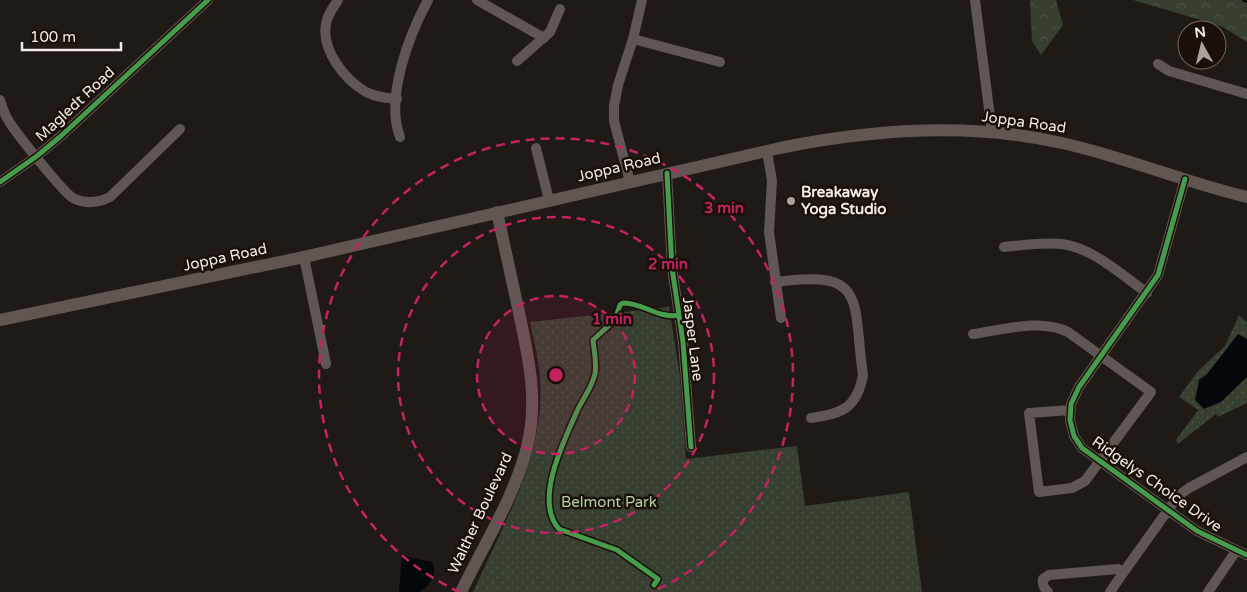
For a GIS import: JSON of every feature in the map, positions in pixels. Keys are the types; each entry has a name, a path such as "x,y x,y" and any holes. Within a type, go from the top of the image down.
{"main road":[{"name":"Joppa Road","path":"0,320 304,257 766,151 860,134 925,130 992,132 1069,145 1247,197"},
{"name":"Walther Boulevard","path":"462,592 517,478 527,447 532,413 532,382 528,356 497,212"}],"street":[{"name":"Magledt Road","path":"0,182 37,156 208,0"},
{"path":"338,0 328,17 325,31 327,44 333,57 352,82 363,90 375,95 397,99"},
{"path":"400,137 395,121 405,49 412,29 428,0"},
{"path":"477,0 544,38"},
{"path":"630,182 614,115 618,85 633,38 642,0"},
{"path":"975,0 992,132"},
{"path":"516,60 544,38 554,27 560,9"},
{"path":"633,38 720,62"},
{"path":"1158,64 1169,71 1247,94"},
{"path":"0,100 10,122 68,195 85,202 99,201 110,196 180,130"},
{"path":"536,148 549,200"},
{"path":"766,151 772,181 769,232 781,318"},
{"name":"Jasper Lane","path":"667,173 672,268 683,342 691,447"},
{"path":"973,334 1056,326 1102,355 1151,392 1101,462 1085,481 1078,485 1039,492 1029,413 1070,410 1075,393 1102,355 1146,292 1162,266 1185,179"},
{"path":"1004,247 1051,243 1074,247 1094,256 1146,292"},
{"path":"304,257 326,364"},
{"path":"775,282 804,278 828,279 838,282 844,287 853,300 863,375 861,386 857,395 846,409 830,416 811,418"},
{"name":"Ridgelys Choice Drive","path":"1070,410 1074,436 1082,448 1202,535 1247,555"},
{"path":"1110,592 1178,496 1189,488 1247,457"},
{"path":"1208,592 1236,551"},
{"path":"1048,592 1044,588 1043,579 1050,575 1111,568 1118,569 1123,573"}],"green space":[{"path":"1030,0 1056,0 1063,25 1041,55 1032,41"},
{"path":"1133,0 1247,0 1247,42 1227,30 1227,20 1201,20"},
{"name":"Belmont Park","path":"669,307 680,376 686,459 797,446 805,506 909,492 922,592 473,592 520,489 536,435 540,407 540,379 530,322"},
{"path":"1239,315 1247,322 1247,403 1218,417 1216,414 1178,444 1176,440 1198,410 1179,397 1197,372 1225,346"}],"shaded area":[{"path":"1238,334 1247,339 1247,377 1221,402 1204,409 1195,400 1199,380 1207,374"},
{"path":"402,556 432,562 434,570 432,579 423,590 419,592 399,592"}],"waterway":[{"path":"1243,0 1247,2"}],"cycle path":[{"path":"0,182 37,156 61,136 208,0"},
{"path":"667,173 672,268 683,342 691,447"},
{"path":"1185,179 1158,275 1079,387 1071,404 1070,420 1074,436 1082,448 1197,531 1247,555"},
{"path":"654,585 658,579 617,550 559,529 552,517 549,502 550,486 559,453 578,409 594,379 596,365 593,340 615,320 620,305 623,303 638,305 664,315 679,315"}],"place":[{"name":"Breakaway Yoga Studio","path":"791,201"}]}
